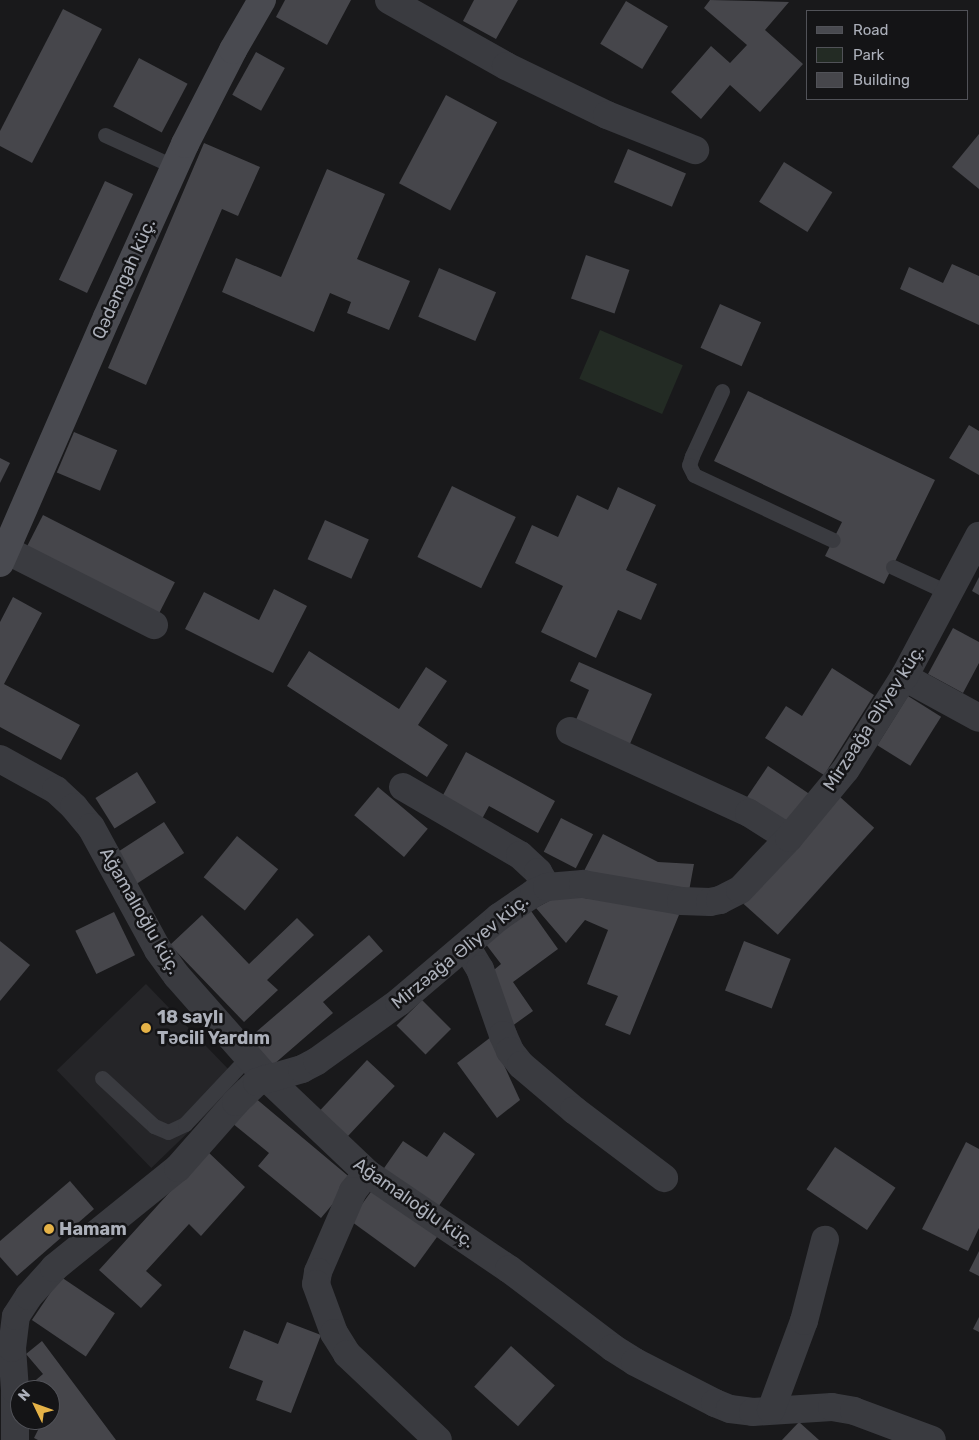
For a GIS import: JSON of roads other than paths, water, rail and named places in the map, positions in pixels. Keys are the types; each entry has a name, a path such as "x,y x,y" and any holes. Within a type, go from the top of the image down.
{"street":[{"name":"Qədəmgah küç.","path":"3,557 107,317 175,167 233,50 262,0"},
{"path":"389,0 506,66 607,115 695,150"},
{"name":"Mirzəağa Əliyev küç.","path":"15,1440 15,1390 8,1314 29,1296 54,1268 163,1181 202,1141 247,1090 257,1082 297,1071 317,1061 399,1002 520,901 547,887 583,884 681,901 720,900 740,890 789,838 846,769 904,677 979,536"},
{"path":"3,557 154,625"},
{"path":"904,677 979,718"},
{"path":"570,731 749,813 789,838"},
{"name":"Ağamalıoğlu küç.","path":"0,759 56,790 74,807 103,847 158,950 177,976 267,1078 367,1173 509,1269 635,1362 730,1409 753,1412 832,1406 854,1411 932,1440"},
{"path":"403,787 520,855 538,872 547,887"},
{"path":"466,946 480,969 510,1051 522,1065 574,1110 664,1178"},
{"path":"367,1173 353,1191 318,1272 316,1284 334,1333 347,1354 438,1440"},
{"path":"771,1410 804,1320 825,1240"}],"lane":[{"path":"105,135 175,167"},
{"path":"722,391 689,464 694,475 833,540"},
{"path":"893,567 949,593"},
{"path":"102,1078 154,1126 168,1132 185,1124 248,1057"}],"place":[{"name":"18 saylı Təcili Yardım","path":"146,1028"},
{"name":"Hamam","path":"49,1229"}]}
